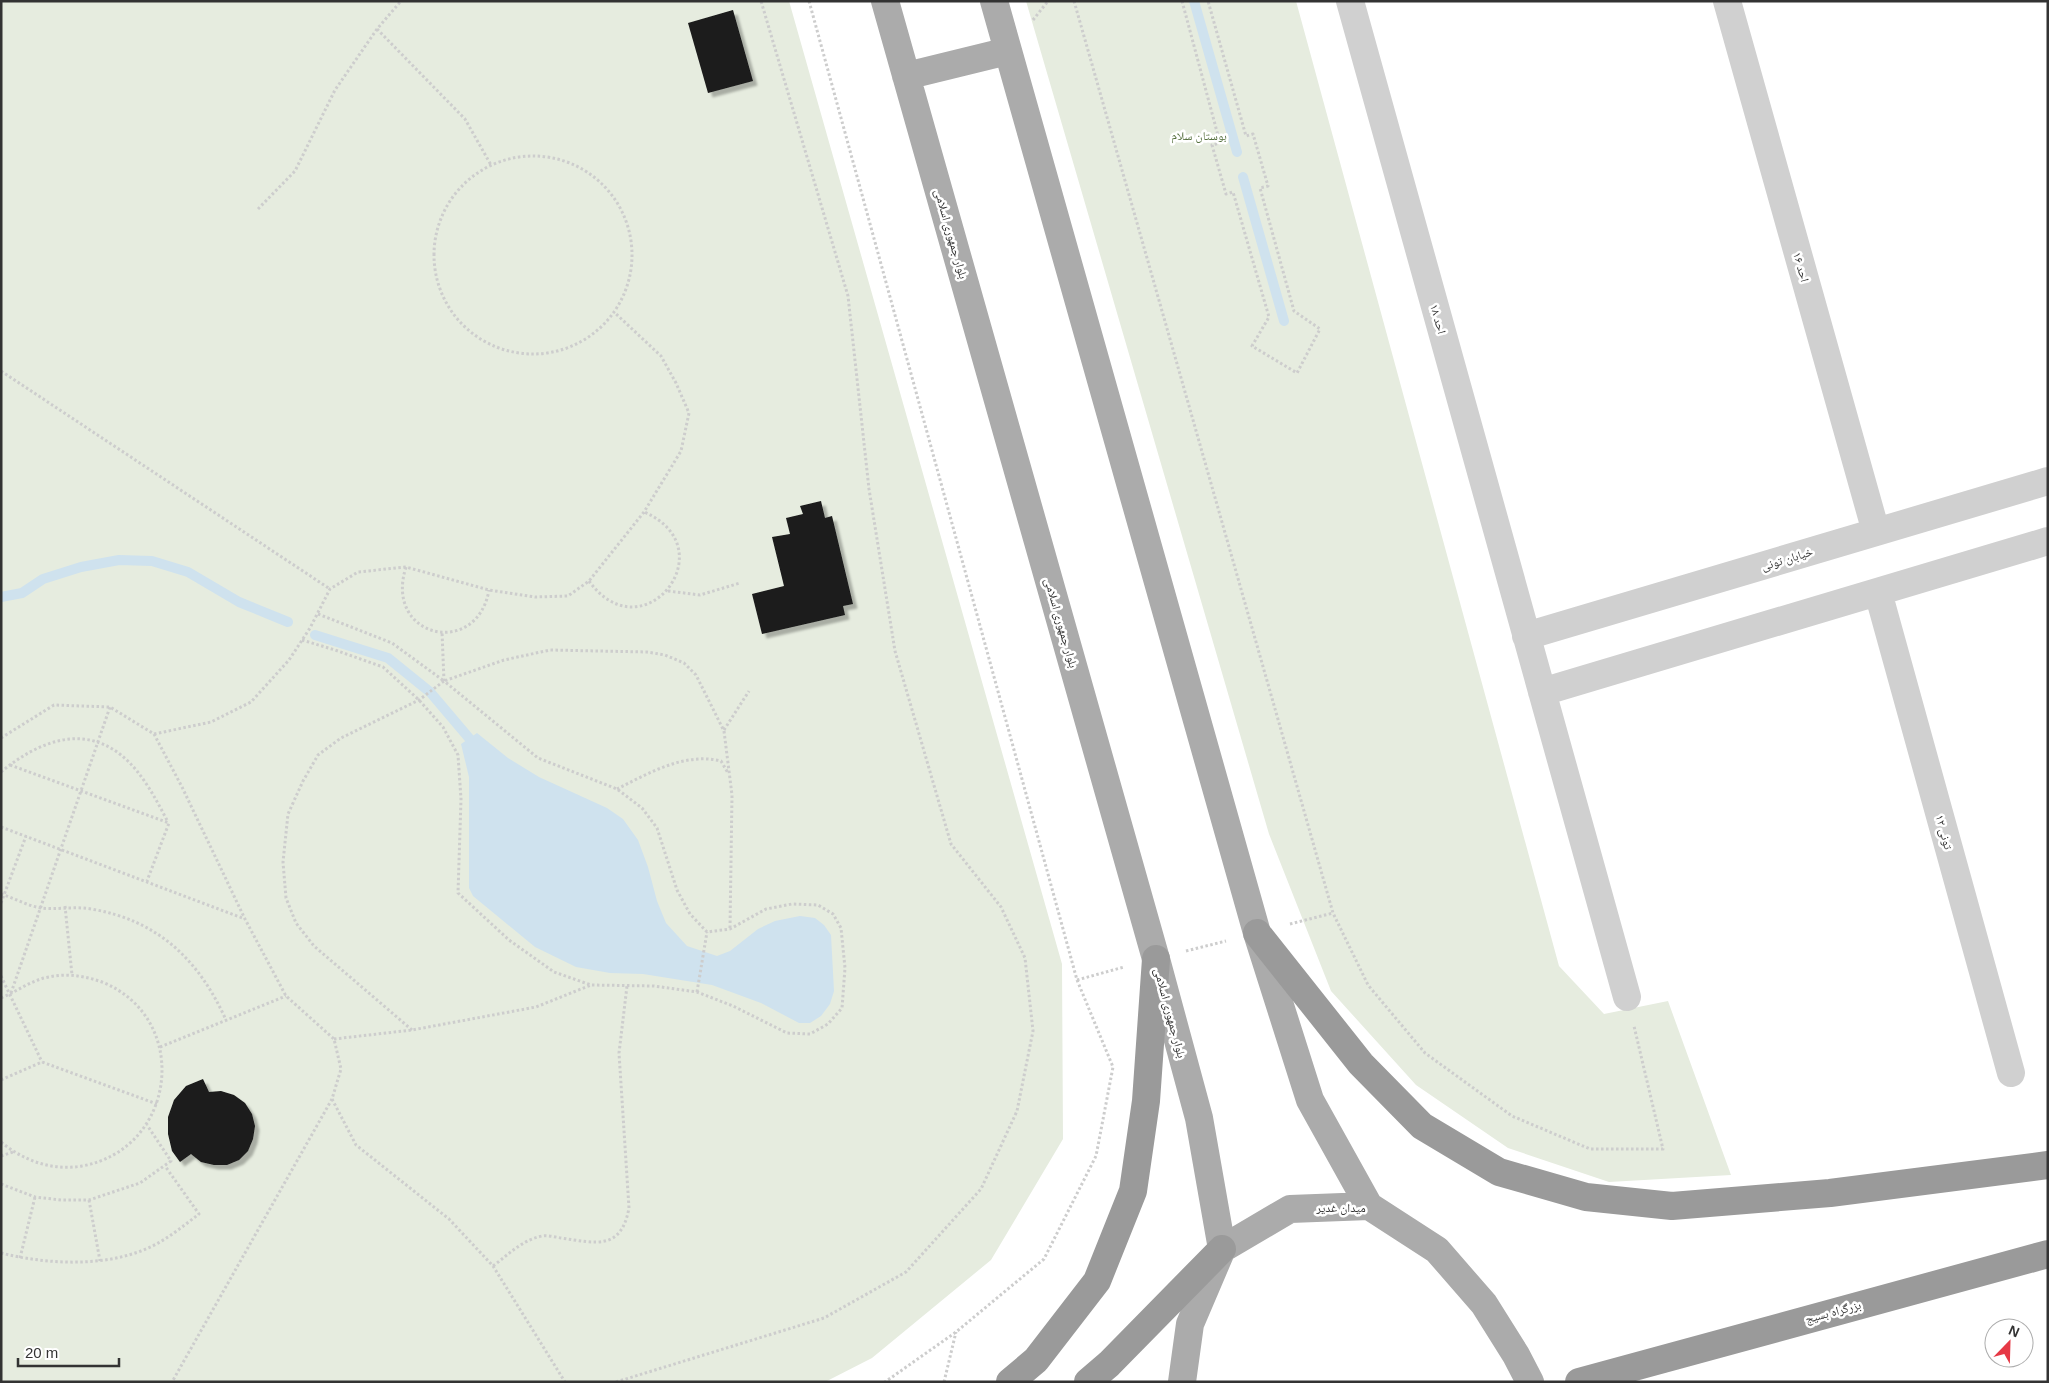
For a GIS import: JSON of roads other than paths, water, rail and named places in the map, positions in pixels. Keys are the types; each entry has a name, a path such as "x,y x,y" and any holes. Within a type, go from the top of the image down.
{"highway":[{"path":"1258,933 1361,1064 1422,1126 1499,1172 1586,1196 1672,1206 1830,1193 2048,1166"},
{"path":"1010,1382 1036,1360 1097,1281 1133,1191 1146,1101 1156,959"},
{"path":"1088,1382 1109,1364 1222,1249"},
{"name":"بزرگراه بسیج","path":"1579,1382 2048,1254"}],"main road":[{"name":"بلوار جمهوری اسلامی","path":"885,1 1156,959 1199,1118 1222,1249"},
{"path":"994,1 1258,933 1310,1100 1369,1206"},
{"path":"906,76 1008,50"},
{"name":"میدان غدیر","path":"1222,1249 1290,1209 1369,1206 1437,1250 1484,1304 1516,1355 1530,1382"},
{"path":"1182,1382 1190,1324 1222,1249"}],"street":[{"name":"احد ۱۸","path":"1350,1 1627,997"},
{"name":"احد ۱۶","path":"1726,1 1876,532"},
{"name":"خیابان تونی","path":"1526,636 2048,481"},
{"path":"1542,692 2048,541"},
{"name":"تونی ۱۲","path":"1878,592 2011,1073"}],"water":[{"path":"477,733 508,758 539,777 607,808 623,819 638,840 666,923 687,946 717,956 730,951 758,929 775,921 800,916 815,918 824,925 831,935 834,991 830,1004 821,1016 810,1023 799,1023 761,1003 712,985 643,974 610,973 576,967 535,947 473,896 469,888 469,777 461,744"}],"waterway":[{"path":"1194,1 1237,152"},
{"path":"1243,177 1284,321"},
{"path":"1,597 22,593 43,579 81,567 119,560 152,561 188,572 239,602 288,622"},
{"path":"315,635 388,658 430,692 469,738"}],"park label":[{"name":"بوستان سلام","path":"1199,136"}]}
